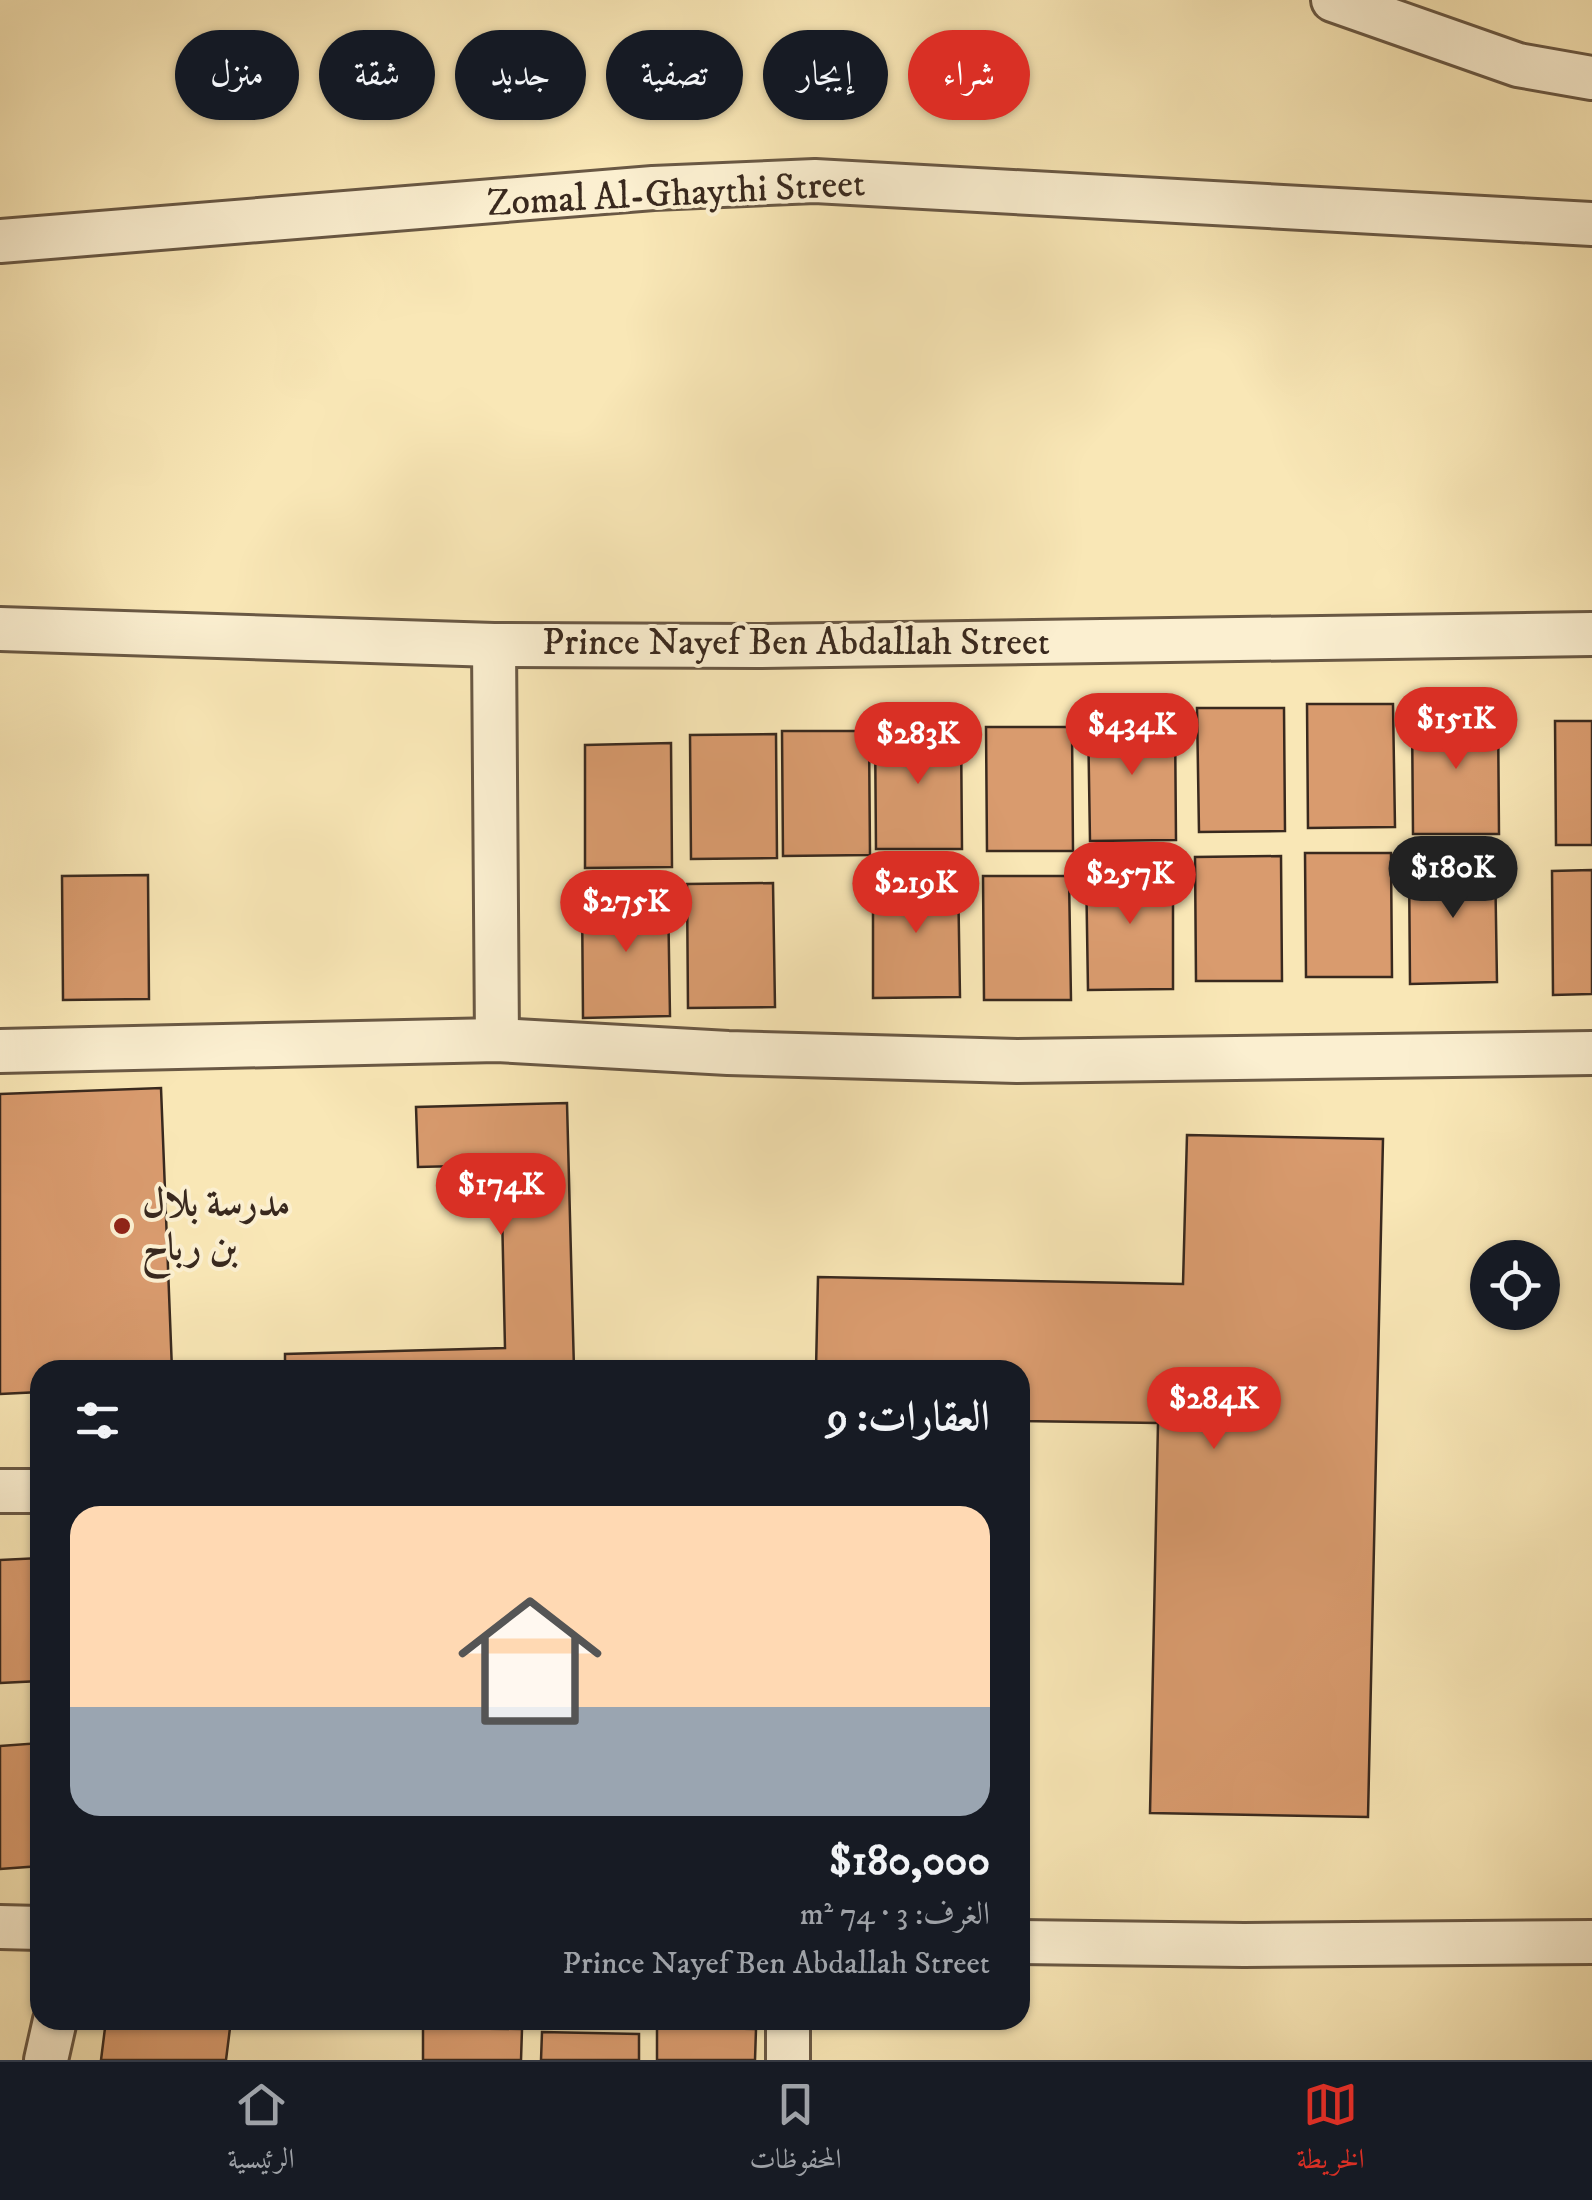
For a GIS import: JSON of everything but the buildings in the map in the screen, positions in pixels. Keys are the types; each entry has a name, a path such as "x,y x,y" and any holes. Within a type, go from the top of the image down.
{"street":[{"path":"1333,0 1518,64 1592,78"},
{"name":"Zomal Al-Ghaythi Street","path":"0,241 653,188 815,181 1592,224"},
{"name":"Prince Nayef Ben Abdallah Street","path":"0,629 494,645 757,646 1592,634"},
{"path":"494,645 497,1040"},
{"path":"0,1051 497,1040 728,1053 1017,1061 1592,1053"},
{"path":"0,1491 30,1490"},
{"path":"0,1927 30,1928"},
{"path":"1030,1942 1592,1942"},
{"path":"46,2060 54,2030"},
{"path":"788,2030 788,2060"}],"place":[{"name":"مدرسة بلال بن رباح","path":"122,1226"}]}
